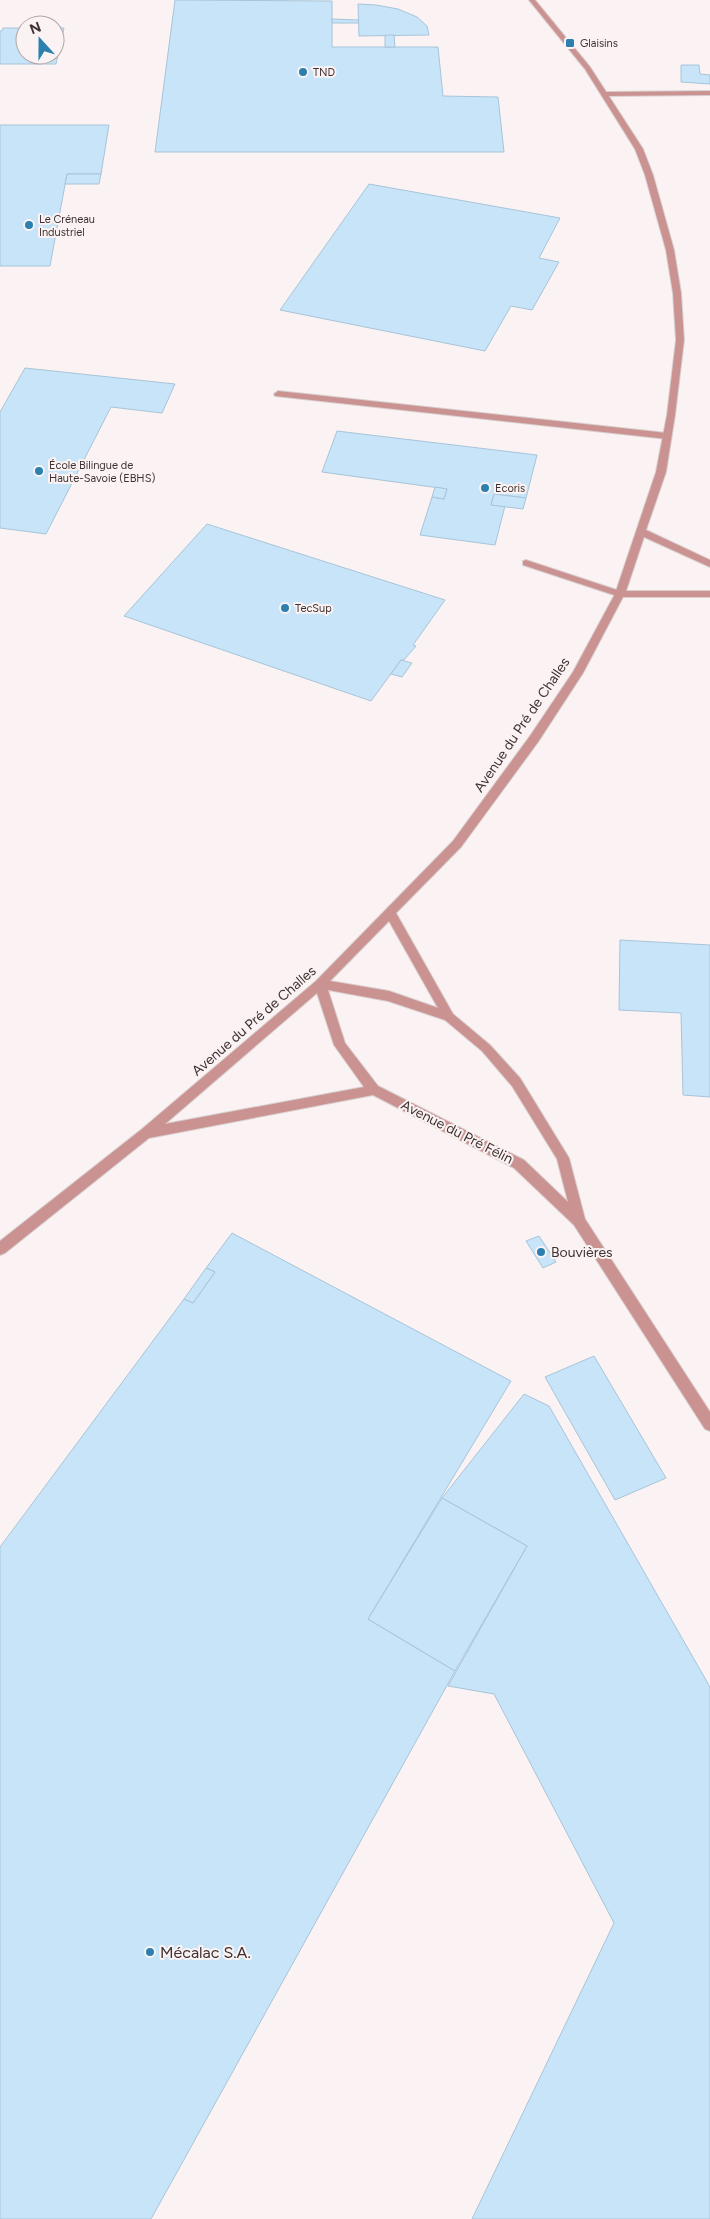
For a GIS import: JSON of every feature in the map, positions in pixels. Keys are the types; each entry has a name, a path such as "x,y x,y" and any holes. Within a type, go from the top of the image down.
{"street":[{"name":"Avenue du Pré de Challes","path":"0,1249 146,1134 320,984 457,844 534,739 578,673 620,594 661,472 680,340 677,293 670,250 649,175 639,149 605,94 570,43 532,0"},
{"path":"605,94 710,93"},
{"path":"278,394 667,436"},
{"path":"642,532 710,564"},
{"path":"526,563 620,594 710,594"},
{"name":"Avenue du Pré Félin","path":"390,913 449,1017 486,1048 516,1082 563,1158 579,1221"},
{"name":"Avenue du Pré Félin","path":"449,1017 389,996 320,984 340,1045 374,1090 519,1164 579,1221 710,1424"},
{"path":"146,1134 374,1090"}],"building":[{"name":"TND","path":"175,0 332,1 332,47 438,47 443,96 498,97 504,152 155,152"},
{"path":"358,4 398,9 417,17 427,26 429,35 359,36"},
{"path":"332,19 358,20 359,23 332,23"},
{"path":"3,28 15,28 15,64 0,64 0,31"},
{"path":"385,35 394,35 395,47 385,47"},
{"path":"681,65 699,65 700,74 710,75 710,84 681,82"},
{"name":"Le Créneau Industriel","path":"0,125 109,125 101,174 67,174 50,266 0,266"},
{"path":"67,174 101,174 99,184 65,184"},
{"path":"369,184 560,218 539,258 559,262 532,310 511,306 485,351 280,310"},
{"name":"École Bilingue de Haute-Savoie (EBHS)","path":"25,368 175,384 162,413 111,407 46,534 0,528 0,412"},
{"name":"Ecoris","path":"337,431 537,455 526,498 494,494 491,505 505,506 495,545 420,535 432,497 444,499 447,489 322,472"},
{"path":"435,487 447,489 444,499 432,497"},
{"path":"494,494 526,498 523,509 491,505"},
{"name":"TecSup","path":"207,524 445,600 413,645 416,646 404,660 401,660 371,701 124,616"},
{"path":"401,660 412,663 402,677 391,674"},
{"path":"620,940 710,945 710,1097 683,1095 681,1013 619,1010"},
{"name":"Mécalac S.A.","path":"232,1233 511,1381 368,1619 455,1671 151,2219 0,2219 0,1547 184,1299 193,1303 215,1272 206,1268"},
{"name":"Bouvières","path":"539,1236 556,1262 543,1268 526,1241"},
{"path":"206,1268 215,1272 193,1303 184,1299"},
{"path":"594,1356 666,1478 615,1500 545,1377"},
{"path":"524,1394 549,1406 710,1687 710,2219 472,2219 614,1923 494,1694 448,1686 527,1546 442,1498"},
{"path":"442,1498 527,1546 455,1671 368,1619"}],"place":[{"name":"Glaisins","path":"570,43"},
{"name":"TND","path":"303,72"},
{"name":"Le Créneau Industriel","path":"29,225"},
{"name":"École Bilingue de Haute-Savoie (EBHS)","path":"39,471"},
{"name":"Ecoris","path":"485,488"},
{"name":"TecSup","path":"285,608"},
{"name":"Bouvières","path":"541,1252"},
{"name":"Mécalac S.A.","path":"150,1952"}]}
